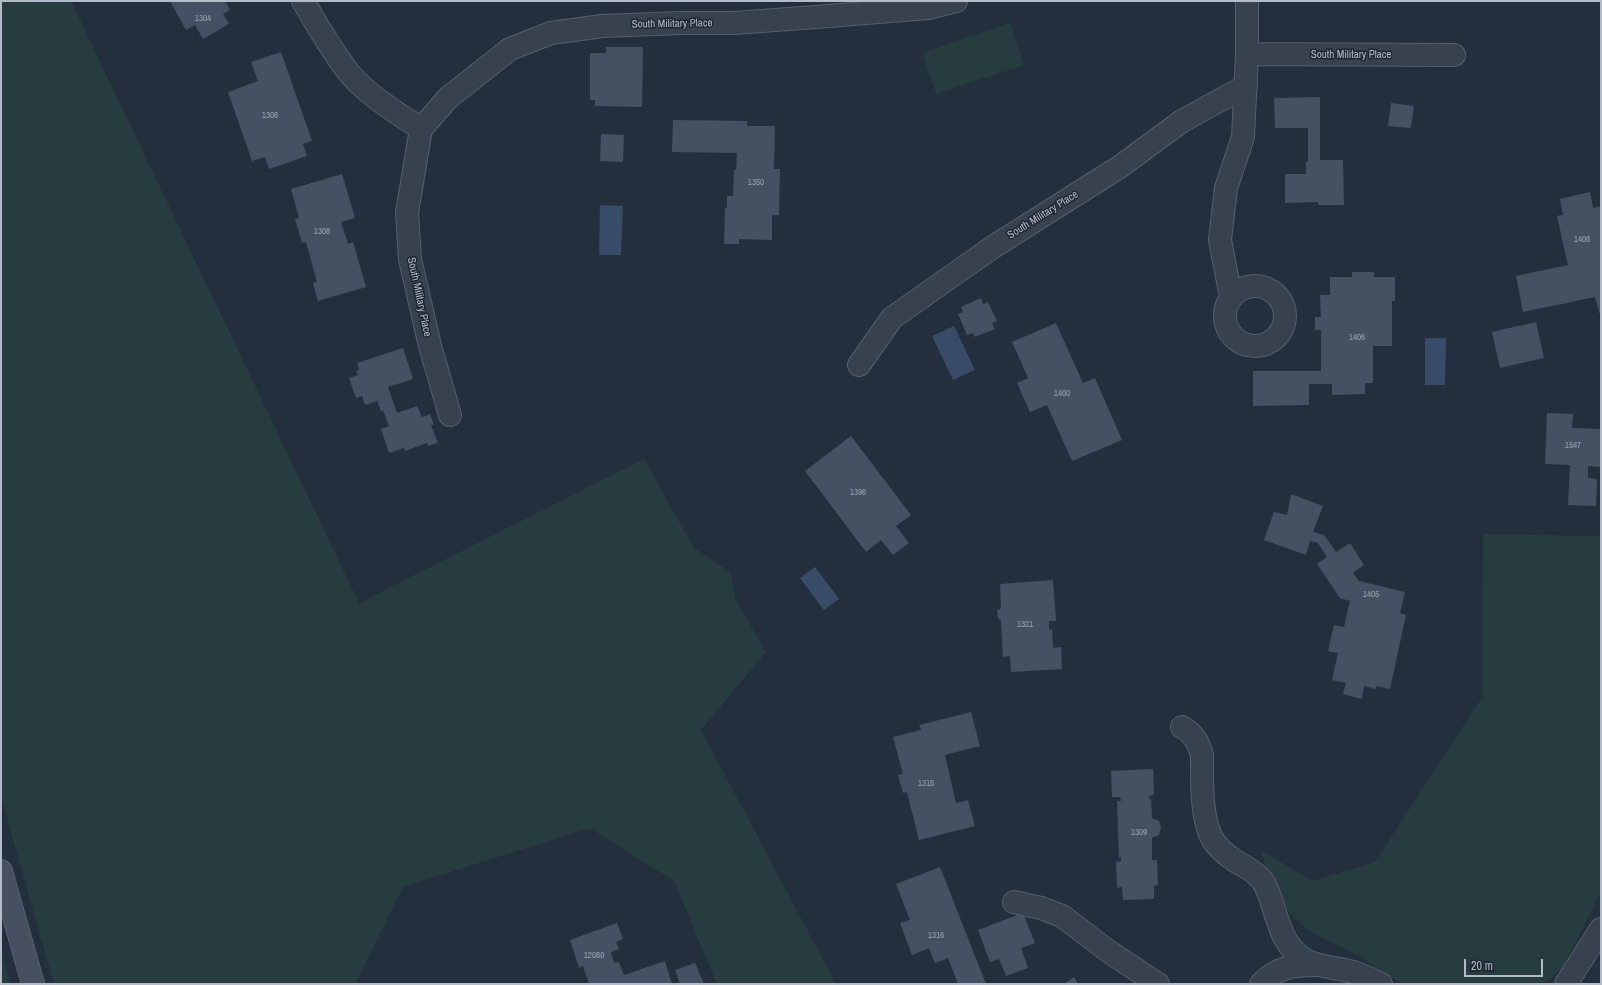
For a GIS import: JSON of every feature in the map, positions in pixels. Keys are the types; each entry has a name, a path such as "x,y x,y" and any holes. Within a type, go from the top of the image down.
{"main road":[{"path":"1,871 33,984"}],"street":[{"path":"303,1 328,44 351,76 383,104 421,129"},
{"name":"South Military Place","path":"450,415 430,346 410,259 407,213 421,129 448,98 510,49 551,33 602,26 680,23 734,23 816,17 928,8 956,1"},
{"path":"1231,297 1220,240 1226,188 1243,137 1247,54 1247,1"},
{"name":"South Military Place","path":"1247,54 1454,55"},
{"name":"South Military Place","path":"859,365 892,318 993,247 1121,166 1182,121 1246,86"},
{"path":"1182,727 1192,734 1200,747 1205,812 1212,838 1233,860 1260,878 1266,888 1273,910 1284,935 1296,953 1316,965"},
{"path":"1014,902 1041,908 1062,916 1108,951 1158,984"},
{"path":"1566,984 1601,929"},
{"path":"1261,984 1273,973 1286,967 1316,965 1356,972 1381,984"}],"green space":[{"path":"1,1 71,1 359,603 644,459 694,548 730,572 736,600 766,652 701,730 836,984 717,984 674,881 590,828 403,887 355,984 54,984 1,797"},
{"path":"1010,23 1024,65 936,94 922,53"},
{"path":"1483,534 1601,536 1601,892 1564,965 1551,979 1540,984 1405,984 1392,978 1352,952 1315,934 1299,923 1277,895 1267,873 1261,850 1312,881 1375,862 1482,697"},
{"path":"1,951 11,984 1,984"}],"water":[{"path":"600,205 623,206 621,255 599,255"},
{"path":"954,326 975,370 953,380 932,336"},
{"path":"1425,338 1446,338 1445,385 1425,385"},
{"path":"815,567 839,599 824,610 800,578"}],"building":[{"path":"170,1 225,1 230,10 223,14 229,24 203,39 195,25 186,30"},
{"path":"606,47 643,47 642,107 595,106 595,100 590,100 590,53 606,53"},
{"path":"281,52 312,141 303,144 307,156 269,169 265,157 252,161 228,92 258,81 251,62"},
{"path":"1320,97 1320,160 1343,160 1344,205 1318,205 1318,202 1285,203 1285,174 1306,174 1306,162 1308,162 1308,128 1275,128 1274,98"},
{"path":"1391,103 1414,106 1411,128 1388,126"},
{"path":"673,120 747,121 747,126 775,126 774,169 780,169 779,215 772,215 772,240 739,239 739,244 724,244 725,208 727,208 727,196 733,196 734,170 736,170 737,153 672,152"},
{"path":"601,134 624,135 623,162 600,161"},
{"path":"342,174 355,218 341,222 348,244 353,242 366,287 318,301 313,283 317,282 306,242 302,243 295,219 299,218 291,189"},
{"path":"1590,192 1593,208 1601,206 1601,318 1595,297 1523,312 1516,276 1568,265 1557,216 1563,215 1560,199"},
{"path":"1352,272 1374,272 1374,277 1395,277 1395,301 1392,301 1392,346 1373,346 1373,383 1365,383 1365,394 1332,395 1332,384 1309,384 1309,405 1253,406 1253,371 1321,371 1321,330 1315,330 1315,317 1321,317 1320,295 1330,295 1330,277 1352,277"},
{"path":"981,298 983,304 988,302 997,321 992,323 995,329 975,337 973,333 967,335 958,314 963,312 961,307"},
{"path":"1536,322 1544,358 1500,368 1492,332"},
{"path":"1056,323 1083,383 1095,378 1122,440 1072,461 1047,405 1030,412 1017,383 1028,378 1012,342"},
{"path":"403,348 413,379 388,387 397,413 417,406 422,417 430,414 434,425 431,425 438,443 428,446 427,443 405,451 404,448 389,453 381,429 389,426 383,410 381,411 377,401 365,405 362,396 356,398 349,378 358,375 356,371 359,370 357,363"},
{"path":"1547,413 1573,414 1572,428 1601,429 1601,467 1588,466 1588,478 1597,479 1596,506 1568,505 1570,465 1545,464"},
{"path":"851,436 911,515 896,526 909,543 893,555 881,540 866,552 805,471"},
{"path":"1291,494 1323,506 1313,532 1324,535 1336,552 1350,543 1364,565 1353,573 1359,581 1405,592 1400,613 1406,615 1390,689 1376,686 1376,689 1364,686 1362,699 1343,694 1346,683 1332,680 1338,653 1328,651 1334,625 1344,627 1350,601 1340,598 1317,564 1327,557 1318,543 1310,541 1306,555 1264,540 1274,512 1287,515"},
{"path":"1053,580 1056,621 1049,621 1049,630 1052,629 1053,648 1061,647 1062,669 1011,672 1010,656 1003,657 1001,621 998,618 997,611 1001,608 1000,584"},
{"path":"971,712 980,746 945,755 956,803 968,800 975,826 919,840 907,792 903,793 898,775 903,774 893,737 921,730 919,725"},
{"path":"1153,769 1154,795 1149,796 1149,799 1151,799 1152,818 1159,821 1161,827 1159,835 1152,838 1152,860 1157,860 1158,885 1154,886 1154,899 1123,900 1122,887 1117,888 1116,862 1121,861 1121,857 1119,858 1117,801 1121,801 1120,797 1112,797 1111,771"},
{"path":"940,867 986,984 958,984 948,958 935,963 929,948 912,955 900,923 910,920 896,884"},
{"path":"1023,913 1035,943 1021,948 1028,968 1006,976 999,959 990,962 978,930"},
{"path":"617,923 623,939 616,942 619,949 611,952 614,963 619,962 624,975 665,961 672,984 589,984 583,966 579,968 570,940"},
{"path":"695,963 704,984 680,984 675,970"},
{"path":"1074,977 1078,984 1064,984"}]}
